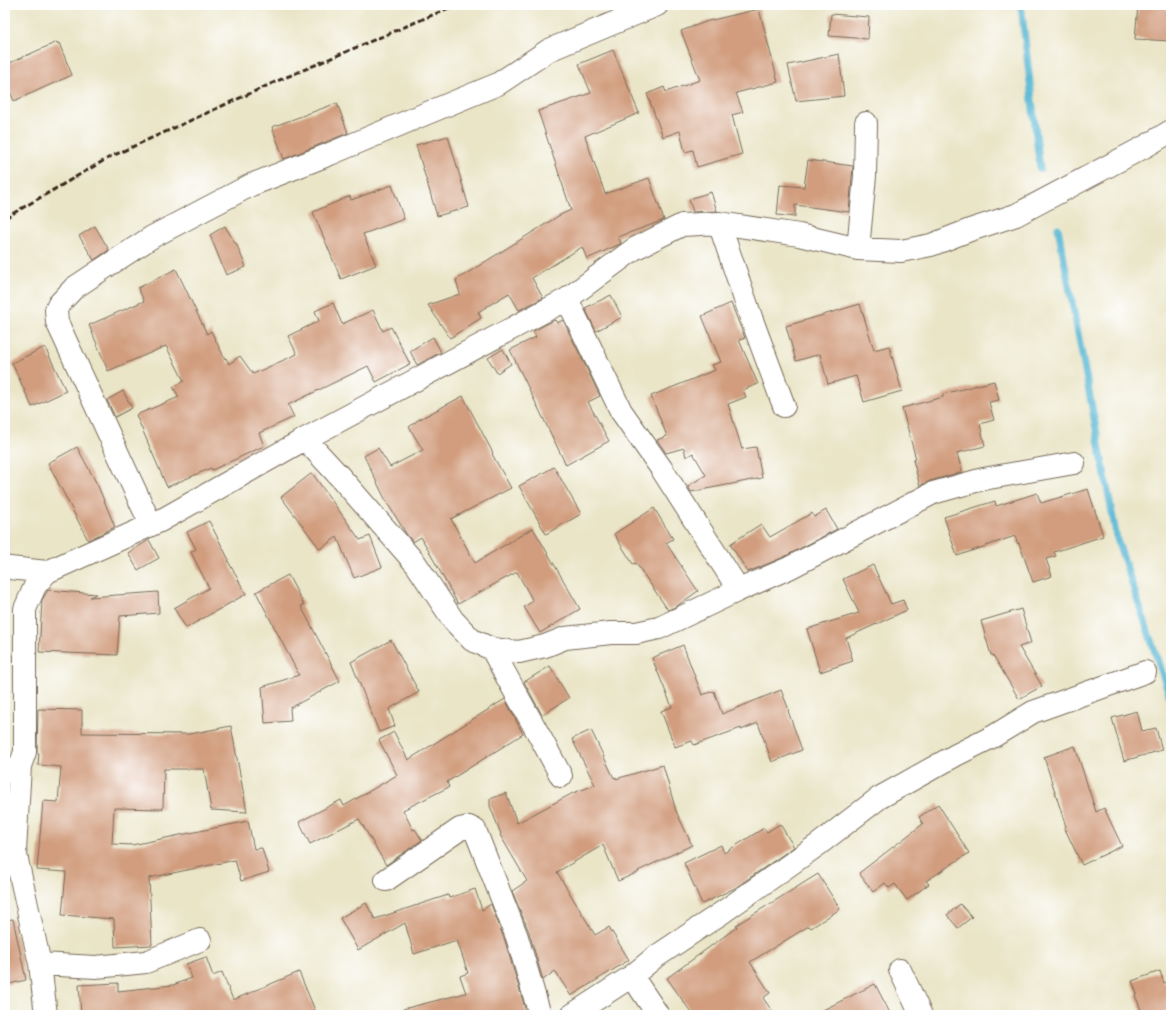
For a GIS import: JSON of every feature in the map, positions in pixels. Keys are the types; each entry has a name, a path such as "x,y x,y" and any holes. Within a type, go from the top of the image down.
{"street":[{"path":"151,526 57,322 56,310 64,298 74,288 152,237 251,185 330,154 498,84 549,50 657,5"},
{"path":"858,249 866,176 866,123"},
{"path":"46,1015 40,964 15,851 12,769 25,752 25,609 35,586 46,572 160,522 305,439 567,299 634,249 682,225 719,223 799,235 858,249 901,251 931,245 1016,215 1146,146 1171,131"},
{"path":"719,223 752,320 784,406"},
{"path":"567,299 621,411 661,468 739,590"},
{"path":"305,439 416,564 453,620 472,640 492,649 519,652 545,646 565,638 636,632 660,628 789,568 933,493 983,479 1074,463"},
{"path":"5,567 46,572"},
{"path":"492,649 561,776"},
{"path":"572,1015 632,976 654,958 729,907 885,794 994,736 1033,712 1145,672"},
{"path":"386,880 460,829 468,827 475,830 517,938 540,1015"},
{"path":"40,964 96,967 146,962 200,940"},
{"path":"900,970 921,1015"},
{"path":"632,976 658,1015"}],"building":[{"path":"1138,5 1171,6 1171,41 1135,39"},
{"path":"759,9 778,82 736,93 743,112 732,115 742,154 697,167 693,150 685,152 680,131 663,137 647,94 664,87 666,92 700,80 681,31 708,21"},
{"path":"831,14 869,17 868,39 829,36"},
{"path":"57,42 58,44 59,43 72,75 14,101 5,80 5,65"},
{"path":"613,50 639,113 585,136 605,194 649,178 664,220 618,237 621,243 620,244 587,259 582,247 532,278 543,298 519,310 509,293 478,312 481,318 450,338 428,305 460,294 456,280 560,215 571,210 538,111 591,93 579,64"},
{"path":"839,54 844,96 796,101 788,65"},
{"path":"337,103 348,133 284,159 272,127"},
{"path":"448,136 469,207 437,216 416,145"},
{"path":"808,160 853,166 849,212 795,205 795,217 777,215 780,185 804,187"},
{"path":"392,185 404,219 363,234 376,265 341,279 313,212 350,196 351,200"},
{"path":"711,192 717,211 693,212 689,199"},
{"path":"95,226 109,250 94,260 79,236"},
{"path":"225,226 236,243 246,267 226,275 210,235"},
{"path":"176,269 207,334 211,331 225,359 226,358 229,364 240,356 253,374 297,354 288,336 319,321 315,311 333,303 342,324 373,310 383,331 391,327 410,364 376,382 368,366 288,405 294,417 259,433 264,446 212,470 211,468 167,487 136,415 179,397 173,387 184,381 166,346 108,371 89,325 144,301 138,288"},
{"path":"611,295 622,317 596,331 585,308"},
{"path":"731,303 745,338 739,340 758,384 743,390 746,397 728,404 742,449 756,447 762,478 691,492 688,486 706,475 693,453 686,457 684,448 666,453 657,440 667,436 651,396 715,370 712,365 721,362 702,316"},
{"path":"860,304 874,350 889,346 902,391 864,402 856,376 828,384 820,354 796,361 786,326"},
{"path":"555,320 557,323 563,320 600,396 588,402 609,441 566,465 510,350 536,337 533,331"},
{"path":"433,337 441,352 417,365 410,351"},
{"path":"45,347 66,391 32,407 12,363"},
{"path":"503,349 511,364 497,373 488,358"},
{"path":"994,381 999,400 989,402 994,420 980,424 985,446 957,453 962,472 930,481 920,486 913,460 916,459 902,408 943,397 943,394"},
{"path":"123,391 132,408 115,417 107,400"},
{"path":"463,396 511,488 451,519 475,563 533,528 580,609 540,633 524,607 533,601 517,572 458,604 421,537 413,542 407,535 386,501 364,456 378,448 390,467 423,450 409,427 418,420"},
{"path":"77,447 98,486 115,527 88,540 48,463"},
{"path":"554,467 581,514 546,534 519,486"},
{"path":"312,473 360,540 370,536 382,567 354,578 337,537 320,549 281,497"},
{"path":"1088,489 1103,536 1054,552 1056,556 1046,559 1052,576 1033,582 1015,536 957,556 944,517 995,501 996,506 1037,493 1041,503"},
{"path":"654,508 673,539 666,543 698,591 677,606 668,610 636,563 633,564 614,534"},
{"path":"826,510 837,529 784,557 748,572 730,544 761,524 770,537 812,513 814,517"},
{"path":"209,521 246,594 186,628 174,608 209,588 191,552 196,549 187,532"},
{"path":"149,540 159,558 138,570 128,553"},
{"path":"873,565 891,604 903,600 907,610 846,638 853,661 820,672 807,629 859,613 843,579"},
{"path":"288,575 304,605 301,606 340,681 290,708 291,721 265,723 262,687 299,675 256,592"},
{"path":"48,590 96,594 90,597 158,592 159,613 120,616 117,655 39,652 42,600"},
{"path":"1021,609 1031,643 1019,647 1042,686 1019,699 993,655 991,655 981,621"},
{"path":"391,640 419,692 389,709 395,726 379,732 351,662"},
{"path":"683,645 702,695 714,691 722,714 781,690 802,750 772,762 758,723 694,745 692,741 675,747 661,711 672,707 652,658"},
{"path":"550,666 569,698 542,715 524,682"},
{"path":"505,699 523,734 447,782 449,787 403,810 413,830 415,829 422,840 386,865 359,819 310,844 299,822 341,800 344,806 397,775 379,740 394,732 408,760"},
{"path":"38,709 82,710 82,733 190,734 231,726 247,812 211,810 204,769 164,769 163,809 114,808 112,844 132,845 248,821 254,849 262,848 269,872 241,881 235,860 149,878 152,945 115,947 114,919 62,915 66,872 37,870 43,801 58,802 61,767 38,765"},
{"path":"1137,711 1142,731 1156,728 1162,750 1124,761 1112,718"},
{"path":"591,730 614,778 616,777 616,779 663,765 676,811 692,845 618,881 603,845 557,872 595,935 609,927 629,960 571,996 555,971 543,980 529,932 512,891 527,881 500,835 501,834 490,806 490,799 506,793 517,823 573,793 595,785 572,739"},
{"path":"1075,746 1096,812 1104,808 1122,846 1082,865 1064,827 1066,827 1044,757"},
{"path":"938,804 969,853 926,881 929,884 907,900 895,884 889,888 885,883 873,892 859,873 923,824 919,817"},
{"path":"780,824 794,847 735,888 702,904 684,863 721,845 724,853 764,828 767,832"},
{"path":"818,874 840,909 811,928 809,926 750,962 770,993 763,998 775,1015 693,1015 667,978 737,927 736,925"},
{"path":"475,889 482,910 491,904 505,941 527,1015 404,1015 403,1009 466,993 460,976 468,973 457,940 414,954 405,923 358,950 340,918 366,903 375,919 448,895 449,898"},
{"path":"960,904 972,917 958,928 947,915"},
{"path":"13,919 26,980 5,985 5,920"},
{"path":"206,957 213,976 222,972 233,1000 299,972 317,1015 81,1015 79,985 118,983 118,991 173,985 192,978 186,964"},
{"path":"1160,971 1164,983 1171,981 1171,1015 1143,1015 1135,995 1137,994 1132,981"},
{"path":"875,984 891,1015 813,1015"}],"waterway":[{"path":"1021,5 1040,169"},
{"path":"1058,228 1117,539 1171,700"}],"railway":[{"path":"5,218 110,157 275,82 456,5"}]}
